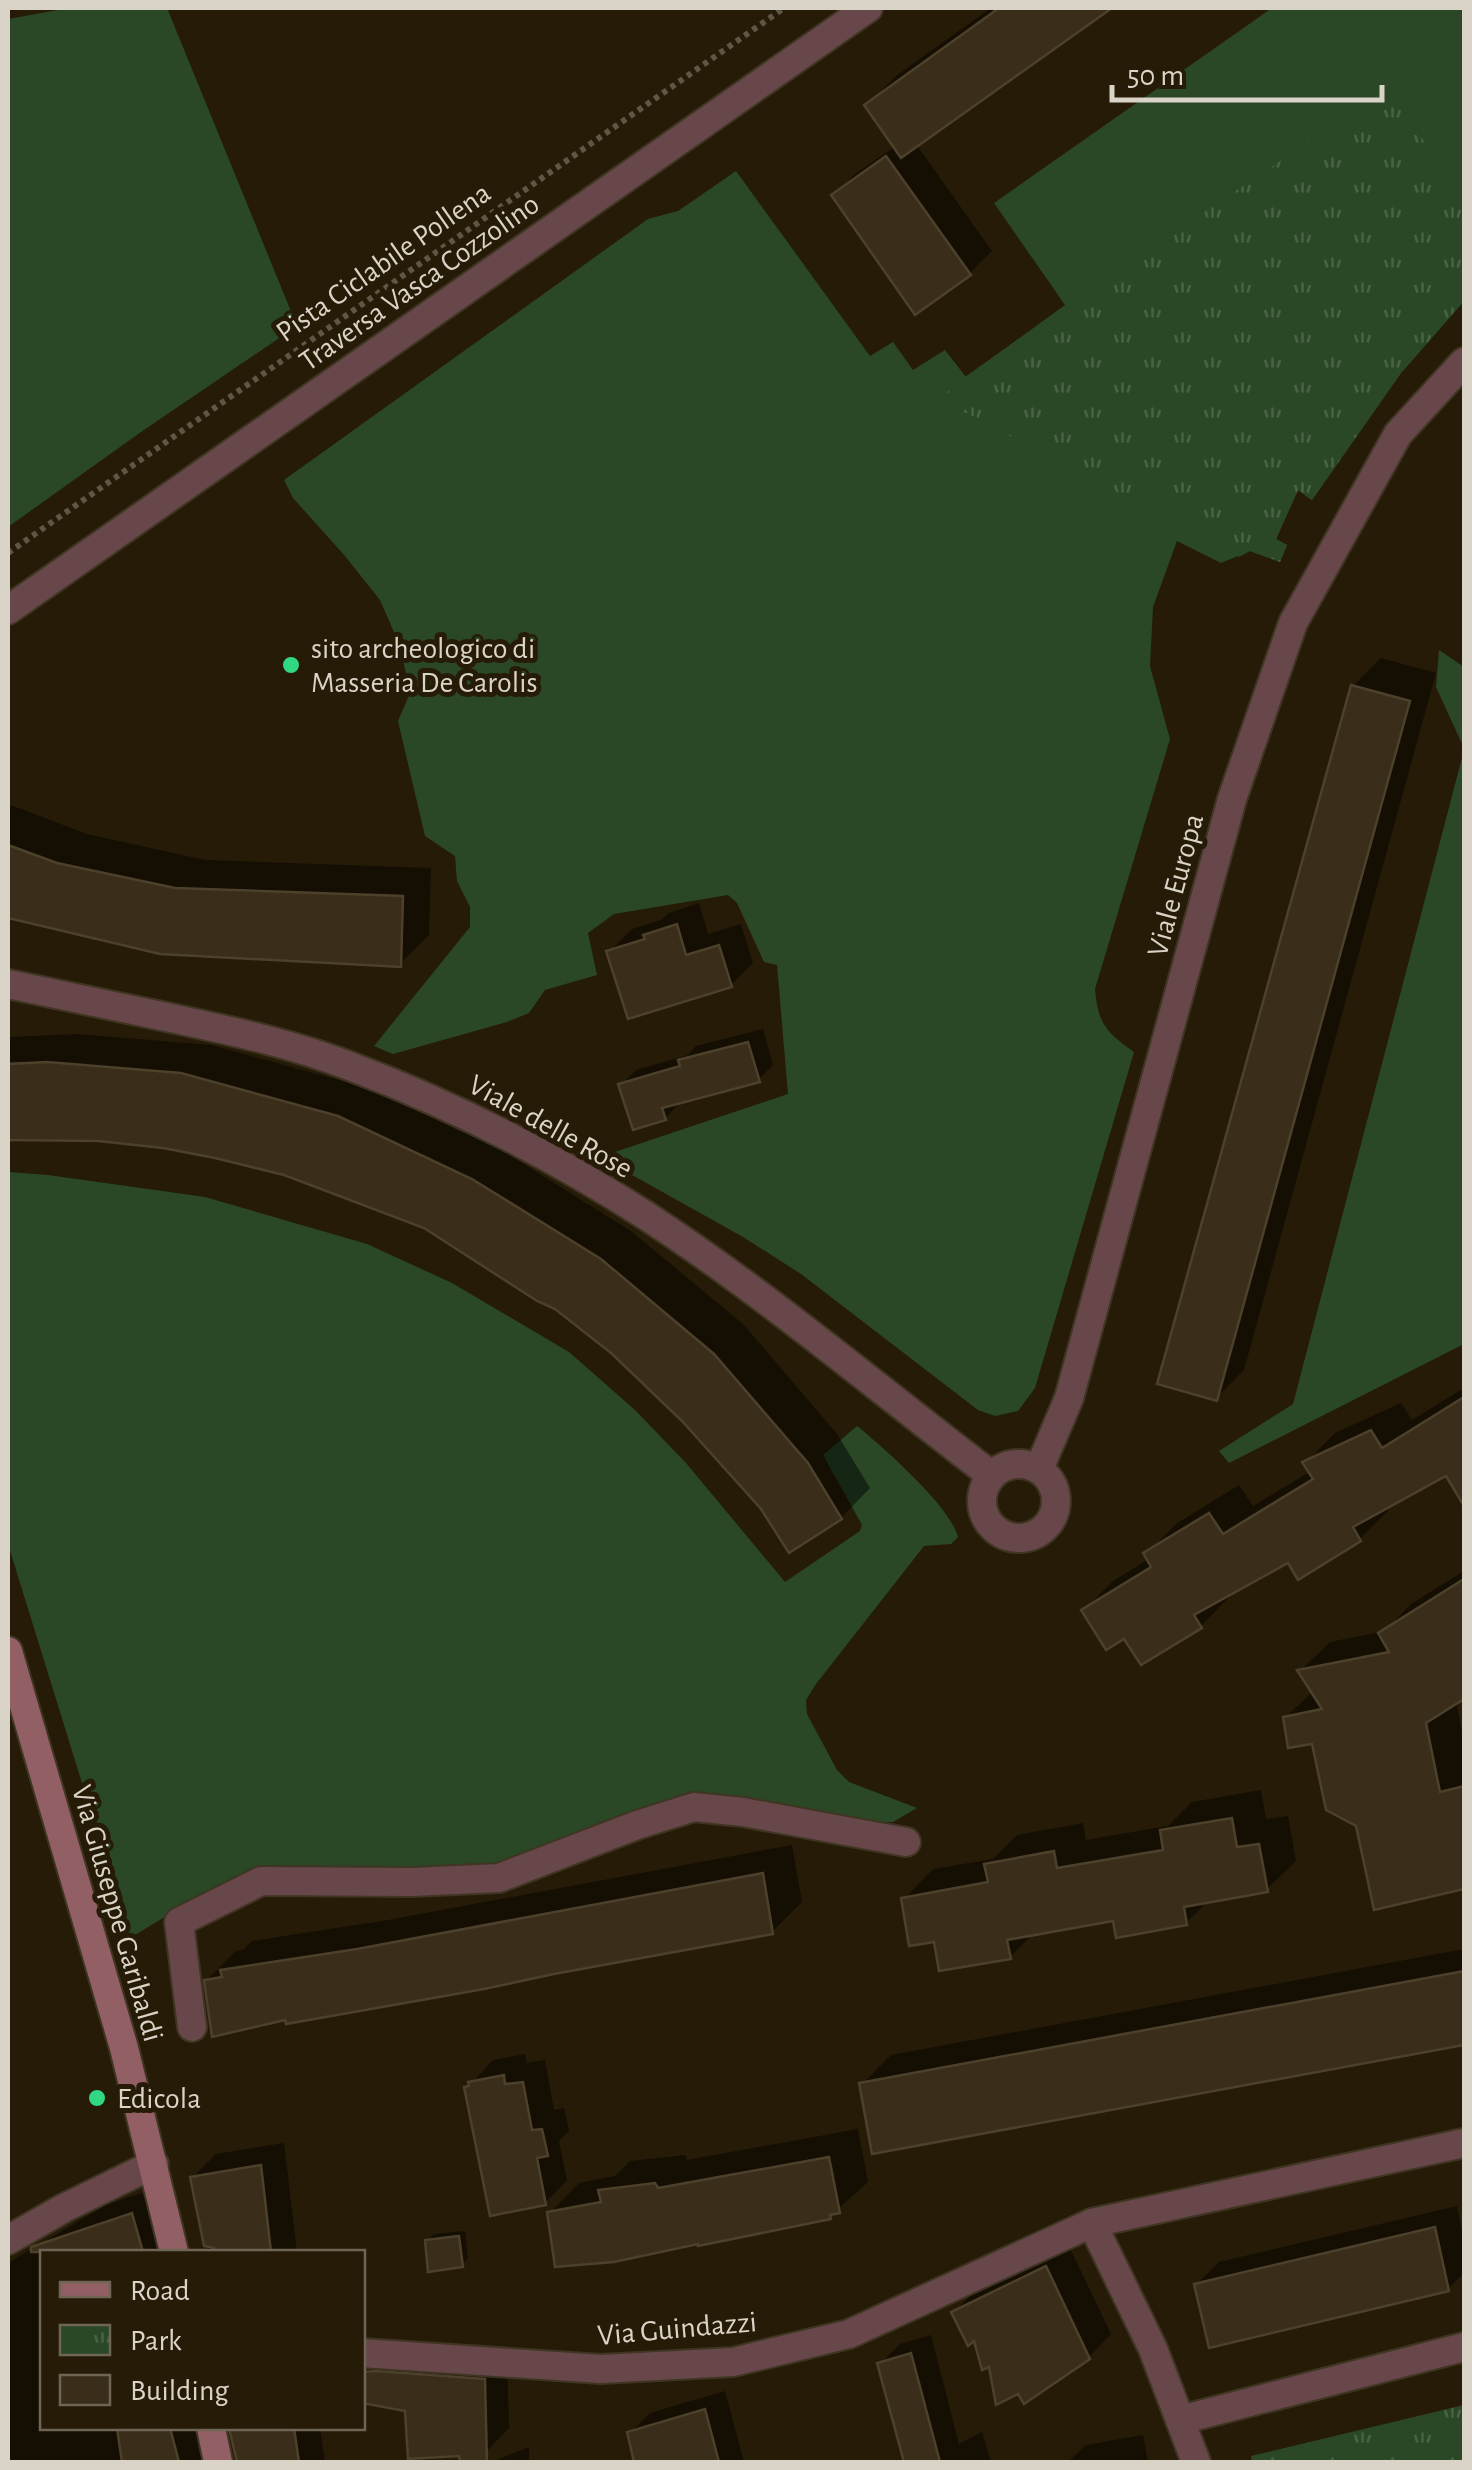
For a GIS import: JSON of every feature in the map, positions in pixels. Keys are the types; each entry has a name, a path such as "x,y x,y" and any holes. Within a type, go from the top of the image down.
{"main road":[{"name":"Via Giuseppe Garibaldi","path":"8,1651 124,2048 174,2250"},
{"path":"211,2430 218,2462"}],"street":[{"name":"Traversa Vasca Cozzolino","path":"8,610 868,8"},
{"name":"Viale Europa","path":"1039,1468 1069,1398 1232,800 1292,623 1398,434 1464,362"},
{"name":"Viale delle Rose","path":"8,984 258,1036 344,1063 435,1100 570,1170 645,1215 725,1270 991,1475"},
{"path":"1014,1463 1039,1468 1056,1492 1051,1521 1027,1537 1001,1534 984,1514 984,1487 991,1475 1014,1463"},
{"path":"192,2027 179,1922 261,1881 500,1878 694,1807 743,1812 906,1842"},
{"name":"Via Guindazzi","path":"365,2353 601,2369 733,2362 849,2334 1092,2223 1464,2143"},
{"path":"8,2240 154,2164"},
{"path":"1092,2223 1153,2349 1196,2462"},
{"path":"1180,2420 1464,2347"}],"path":[{"name":"Pista Ciclabile Pollena","path":"8,552 784,8"}],"green space":[{"path":"69,8 167,8 297,326 8,527 8,19"},
{"path":"1272,8 1464,8 1464,301 1401,373 1312,500 1298,490 1276,539 1287,545 1280,562 1250,551 1221,563 1177,541 1153,607 1150,666 1170,739 1095,989 1105,1026 1134,1052 1035,1388 1018,1411 995,1416 978,1410 801,1274 600,1157 788,1094 777,965 764,962 737,903 728,895 614,914 588,933 597,975 545,990 529,1013 393,1054 374,1046 470,927 470,907 457,881 455,856 425,836 398,721 411,691 397,639 380,600 293,498 284,480 648,219 678,211 736,171 870,356 893,342 913,370 945,350 966,377 1065,305 994,203"},
{"path":"1389,88 1464,202 1464,301 1401,373 1312,500 1298,490 1276,539 1287,545 1280,562 1250,551 1239,557 1196,524 1102,486 967,413 927,409 1066,305"},
{"path":"1439,650 1464,667 1464,748 1436,687"},
{"path":"1464,750 1464,1344 1229,1463 1219,1451 1293,1404"},
{"path":"8,1172 205,1197 367,1244 452,1283 569,1352 635,1410 686,1463 785,1582 860,1531 862,1525 823,1455 857,1426 929,1494 958,1537 951,1544 924,1546 816,1684 806,1700 807,1714 837,1770 849,1782 917,1808 893,1822 874,1822 707,1794 478,1870 268,1869 168,1915 130,1938 8,1544"},
{"path":"1464,2405 1464,2462 1252,2462 1251,2456"}],"building":[{"path":"999,8 1112,8 901,158 864,105"},
{"path":"886,156 971,275 915,315 831,195"},
{"path":"1351,685 1410,701 1217,1401 1157,1384"},
{"path":"8,845 57,863 175,888 403,896 401,967 160,954 8,918"},
{"path":"677,924 686,955 719,945 732,987 628,1019 606,951"},
{"path":"748,1042 760,1082 662,1108 666,1120 633,1130 618,1084 680,1066 678,1060"},
{"path":"47,1062 181,1073 338,1116 472,1179 601,1259 714,1354 808,1463 842,1519 789,1553 761,1509 682,1421 611,1353 555,1309 424,1228 284,1175 215,1158 98,1141 8,1140 8,1064"},
{"path":"1464,1397 1464,1506 1446,1476 1353,1527 1361,1541 1298,1580 1288,1563 1194,1615 1202,1628 1141,1665 1124,1639 1106,1650 1081,1610 1151,1567 1143,1553 1209,1513 1223,1534 1313,1479 1302,1462 1371,1430 1382,1448"},
{"path":"1464,1579 1464,1699 1426,1723 1440,1792 1464,1786 1464,1889 1374,1910 1356,1826 1326,1810 1312,1744 1288,1748 1283,1717 1322,1709 1297,1670 1389,1652 1378,1633"},
{"path":"1232,1818 1237,1847 1259,1844 1268,1892 1184,1907 1187,1925 1116,1938 1113,1921 1007,1940 1011,1959 939,1971 934,1942 909,1946 901,1898 988,1882 984,1864 1054,1851 1057,1868 1163,1850 1160,1830"},
{"path":"763,1873 773,1934 286,2024 285,2020 212,2037 204,1980 222,1977 220,1970 357,1949"},
{"path":"1464,1971 1464,2045 872,2154 859,2083"},
{"path":"504,2075 505,2084 523,2082 532,2130 542,2129 548,2156 537,2158 546,2205 490,2216 464,2087 469,2086 468,2082"},
{"path":"829,2157 840,2213 830,2215 831,2219 614,2262 555,2267 547,2212 601,2202 598,2190 655,2183 658,2188"},
{"path":"261,2165 271,2250 214,2250 204,2246 190,2177"},
{"path":"132,2213 142,2250 31,2252 31,2247"},
{"path":"1435,2227 1449,2291 1209,2348 1194,2284"},
{"path":"459,2236 463,2267 428,2272 425,2240"},
{"path":"1046,2266 1090,2359 1024,2404 1018,2394 996,2405 989,2367 982,2370 974,2341 968,2346 951,2312"},
{"path":"911,2353 940,2462 904,2462 877,2363"},
{"path":"365,2372 485,2379 487,2462 460,2462 459,2456 408,2459 405,2411 365,2404"},
{"path":"705,2409 719,2462 634,2462 627,2432"},
{"path":"117,2430 171,2430 179,2462 122,2462"},
{"path":"229,2430 294,2430 299,2462 237,2462"}],"place":[{"name":"sito archeologico di Masseria De Carolis","path":"291,665"},
{"name":"Edicola","path":"97,2098"}]}
